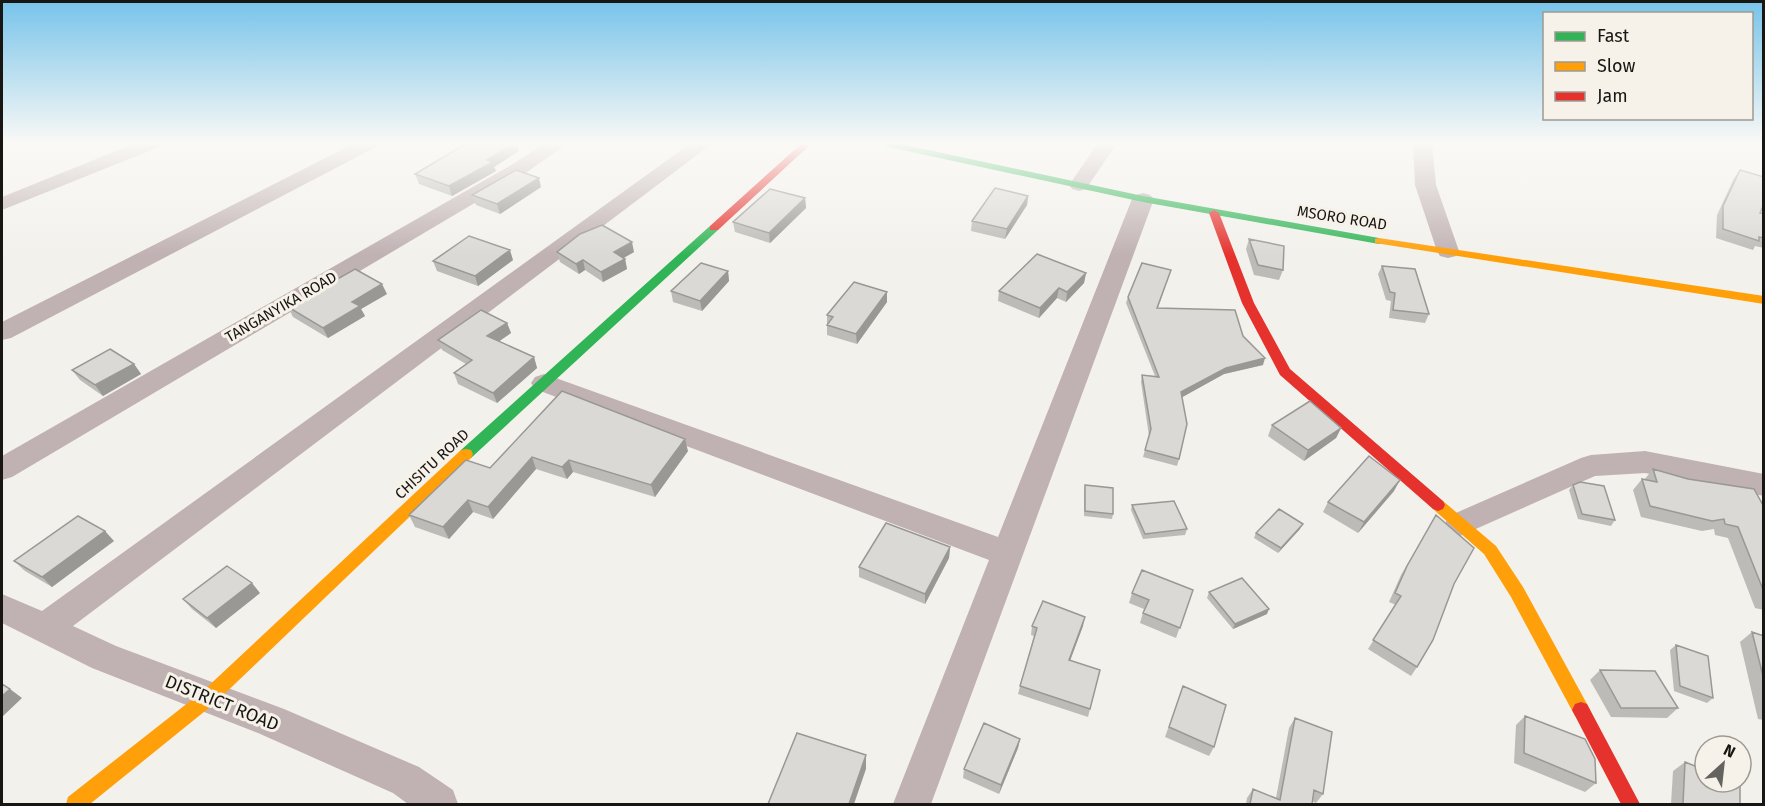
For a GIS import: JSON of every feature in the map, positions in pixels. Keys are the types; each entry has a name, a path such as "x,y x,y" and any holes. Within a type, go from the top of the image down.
{"street":[{"path":"2,204 60,181"},
{"path":"2,332 296,181"},
{"name":"TANGANYIKA ROAD","path":"2,469 498,181"},
{"path":"43,629 652,181"},
{"name":"CHISITU ROAD","path":"75,804 208,697 544,383 766,181"},
{"name":"MSORO ROAD","path":"1059,181 1309,230 1764,300"},
{"path":"1079,185 1082,181"},
{"path":"1424,181 1426,193 1448,251"},
{"path":"912,804 1143,199"},
{"path":"1214,213 1248,303 1285,372 1490,550 1517,592 1631,804"},
{"path":"544,383 1008,554"},
{"path":"1460,524 1591,466 1645,462 1764,485"},
{"name":"DISTRICT ROAD","path":"2,608 104,657 208,697 406,780 439,804"}],"building":[{"path":"434,181 459,181 449,186"},
{"path":"497,181 535,181 497,204 472,195"},
{"path":"1735,181 1764,181 1764,204 1760,213 1764,214 1764,238 1759,237 1759,241 1723,229 1723,206"},
{"path":"995,188 1028,196 1007,229 972,221"},
{"path":"770,189 805,198 769,233 733,222"},
{"path":"602,225 632,242 614,252 625,259 601,272 583,260 576,264 557,252 580,234"},
{"path":"469,236 510,250 475,276 433,261"},
{"path":"1249,239 1284,246 1283,270 1258,265"},
{"path":"1037,254 1086,273 1067,292 1059,288 1040,308 999,291"},
{"path":"701,263 728,271 700,301 671,291"},
{"path":"1142,263 1171,270 1157,308 1235,310 1243,336 1265,358 1226,368 1181,392 1187,424 1179,459 1145,450 1151,429 1142,375 1159,377 1128,297"},
{"path":"1382,266 1415,269 1429,314 1393,310 1395,293 1390,292"},
{"path":"355,269 382,284 352,302 360,306 323,328 288,307"},
{"path":"854,282 887,292 856,334 827,325 833,317 827,315"},
{"path":"481,310 507,323 487,336 534,357 493,393 454,373 472,360 438,340"},
{"path":"110,349 134,364 95,385 72,370"},
{"path":"562,391 685,439 651,485 569,460 562,467 532,457 488,507 468,500 443,527 409,515 466,460 490,468"},
{"path":"1310,401 1341,428 1308,450 1272,425"},
{"path":"1369,456 1400,480 1364,522 1328,502"},
{"path":"1653,469 1688,479 1754,489 1764,507 1764,592 1738,527 1725,524 1724,519 1712,521 1650,506 1642,479 1657,482"},
{"path":"1580,482 1604,486 1615,520 1582,514 1573,485"},
{"path":"1085,485 1113,488 1113,514 1085,511"},
{"path":"1174,501 1187,529 1145,534 1132,505"},
{"path":"1279,509 1303,524 1281,548 1256,533"},
{"path":"1436,515 1474,548 1454,584 1433,640 1417,667 1373,640 1401,596 1395,593 1407,566"},
{"path":"78,516 105,531 42,577 14,561"},
{"path":"886,523 950,547 925,594 859,567"},
{"path":"227,566 252,583 207,618 183,599"},
{"path":"1142,570 1193,590 1180,628 1143,613 1149,600 1132,593"},
{"path":"1242,578 1269,609 1235,624 1209,592"},
{"path":"1043,601 1085,617 1069,660 1100,670 1090,709 1020,686 1037,628 1032,626"},
{"path":"1752,632 1764,636 1764,680"},
{"path":"1676,645 1708,656 1713,698 1680,686"},
{"path":"1600,670 1655,671 1678,708 1621,708"},
{"path":"2,684 10,689 2,696"},
{"path":"1183,686 1226,705 1214,747 1169,727"},
{"path":"1525,716 1585,739 1595,759 1596,783 1524,753"},
{"path":"1295,718 1332,732 1323,794 1314,790 1312,804 1250,804 1253,789 1280,800"},
{"path":"984,723 1020,739 1001,785 964,769"},
{"path":"797,733 866,755 849,804 768,804"},
{"path":"1685,762 1693,765 1693,794 1740,794 1740,804 1683,804"}],"traffic: fast":[{"path":"1058,181 1143,199 1379,241"},
{"path":"466,454 714,228"}],"traffic: slow":[{"path":"1379,241 1764,300"},
{"path":"75,804 209,697 466,454"},
{"path":"1438,505 1490,550 1517,592 1581,710"}],"traffic: jam":[{"path":"714,228 766,181"},
{"path":"1214,213 1248,303 1285,372 1438,505"},
{"path":"1581,710 1631,804"}]}
